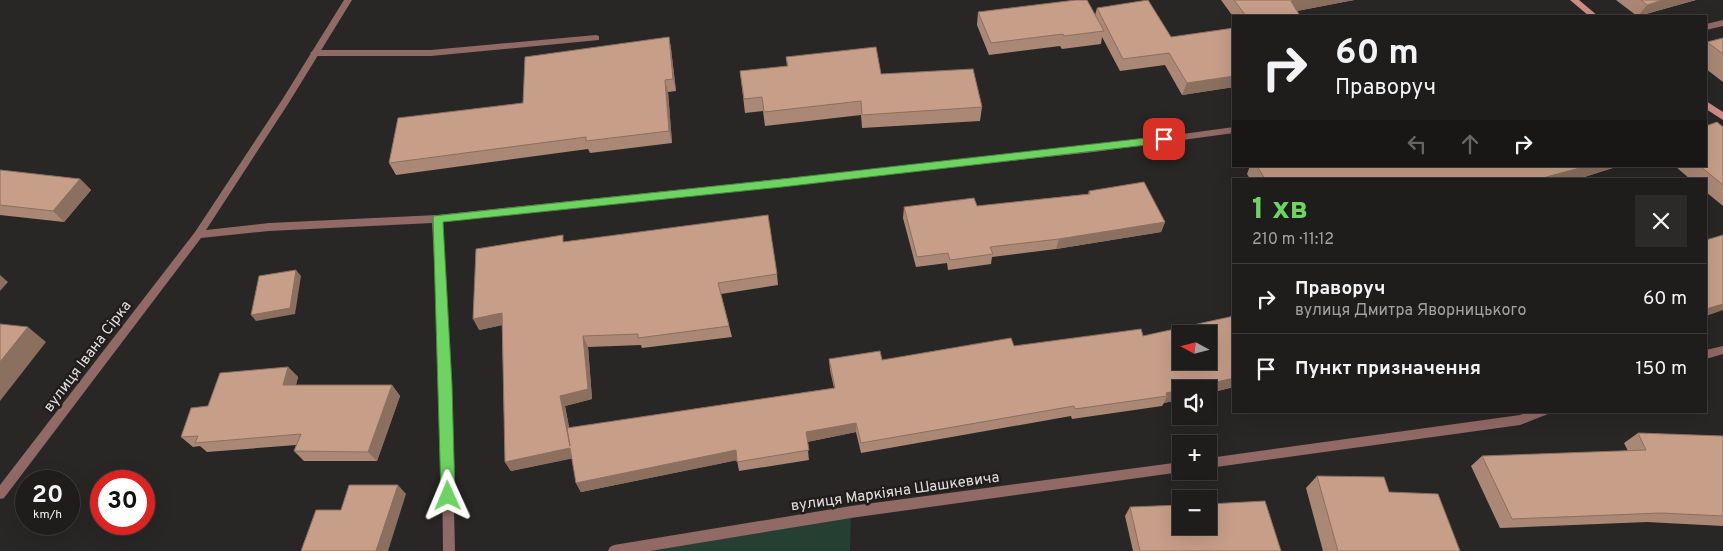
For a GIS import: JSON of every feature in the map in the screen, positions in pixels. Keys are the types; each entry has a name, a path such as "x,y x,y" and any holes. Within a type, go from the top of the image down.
{"street":[{"name":"вулиця Івана Сірка","path":"0,494 198,235 285,102 348,0"},
{"path":"1574,0 1593,15"},
{"path":"1707,27 1723,23"},
{"path":"314,53 431,53 596,38"},
{"path":"1707,105 1723,117"},
{"path":"198,235 269,227 437,219 1074,151 1232,130"},
{"path":"437,219 446,385 449,551"},
{"path":"1707,355 1723,350"},
{"path":"1217,462 1520,420 1539,413"},
{"name":"вулиця Маркіяна Шашкевича","path":"614,551 851,512 1172,467"}],"green space":[{"path":"851,512 850,551 614,551"}],"building":[{"path":"1087,0 1104,31 991,43 978,12"},
{"path":"1148,0 1171,37 1232,28 1232,76 1187,83 1169,53 1123,59 1097,8"},
{"path":"1234,0 1296,0 1291,1 1299,15 1245,15"},
{"path":"1641,0 1663,0 1647,5"},
{"path":"669,37 673,79 665,80 669,131 586,141 586,137 389,163 398,118 523,103 525,57"},
{"path":"1723,38 1723,54 1707,42"},
{"path":"876,47 881,74 973,69 982,107 862,115 861,101 764,112 762,97 744,99 740,71 788,66 786,57"},
{"path":"1717,122 1723,127 1723,185 1701,167 1707,167 1707,126"},
{"path":"1258,167 1583,167 1543,178 1264,178"},
{"path":"0,170 80,179 53,211 0,205"},
{"path":"1144,182 1165,222 1059,239 990,247 993,254 950,260 948,253 917,257 904,207 974,198 977,206 1090,194 1089,191"},
{"path":"768,215 777,274 718,283 729,326 638,338 638,334 583,336 588,389 560,396 570,446 567,428 835,388 829,359 880,351 882,360 1011,338 1014,346 1141,329 1143,336 1172,330 1172,370 1218,370 1218,325 1193,325 1232,316 1232,378 1217,382 1217,380 1172,380 1172,392 1166,393 1167,396 1075,409 1074,406 861,443 856,423 806,432 809,450 737,462 736,450 576,483 570,448 505,462 502,313 473,319 476,249 563,235 563,242"},
{"path":"1723,235 1723,304 1707,309 1707,240"},
{"path":"296,270 290,308 251,315 259,276"},
{"path":"0,324 28,327 0,362"},
{"path":"288,367 283,385 392,385 368,452 294,451 301,434 195,443 198,436 181,437 191,408 208,406 220,373"},
{"path":"1638,433 1723,436 1723,516 1661,513 1512,519 1482,456 1646,450"},
{"path":"1317,476 1384,477 1389,492 1438,494 1460,551 1338,551"},
{"path":"349,485 398,485 376,551 301,551 316,510 341,510"},
{"path":"1265,501 1281,551 1140,551 1130,507 1172,505 1172,535 1217,535 1217,504"}],"route":[{"path":"448,496 446,385 437,219 1074,151 1164,139"}]}
